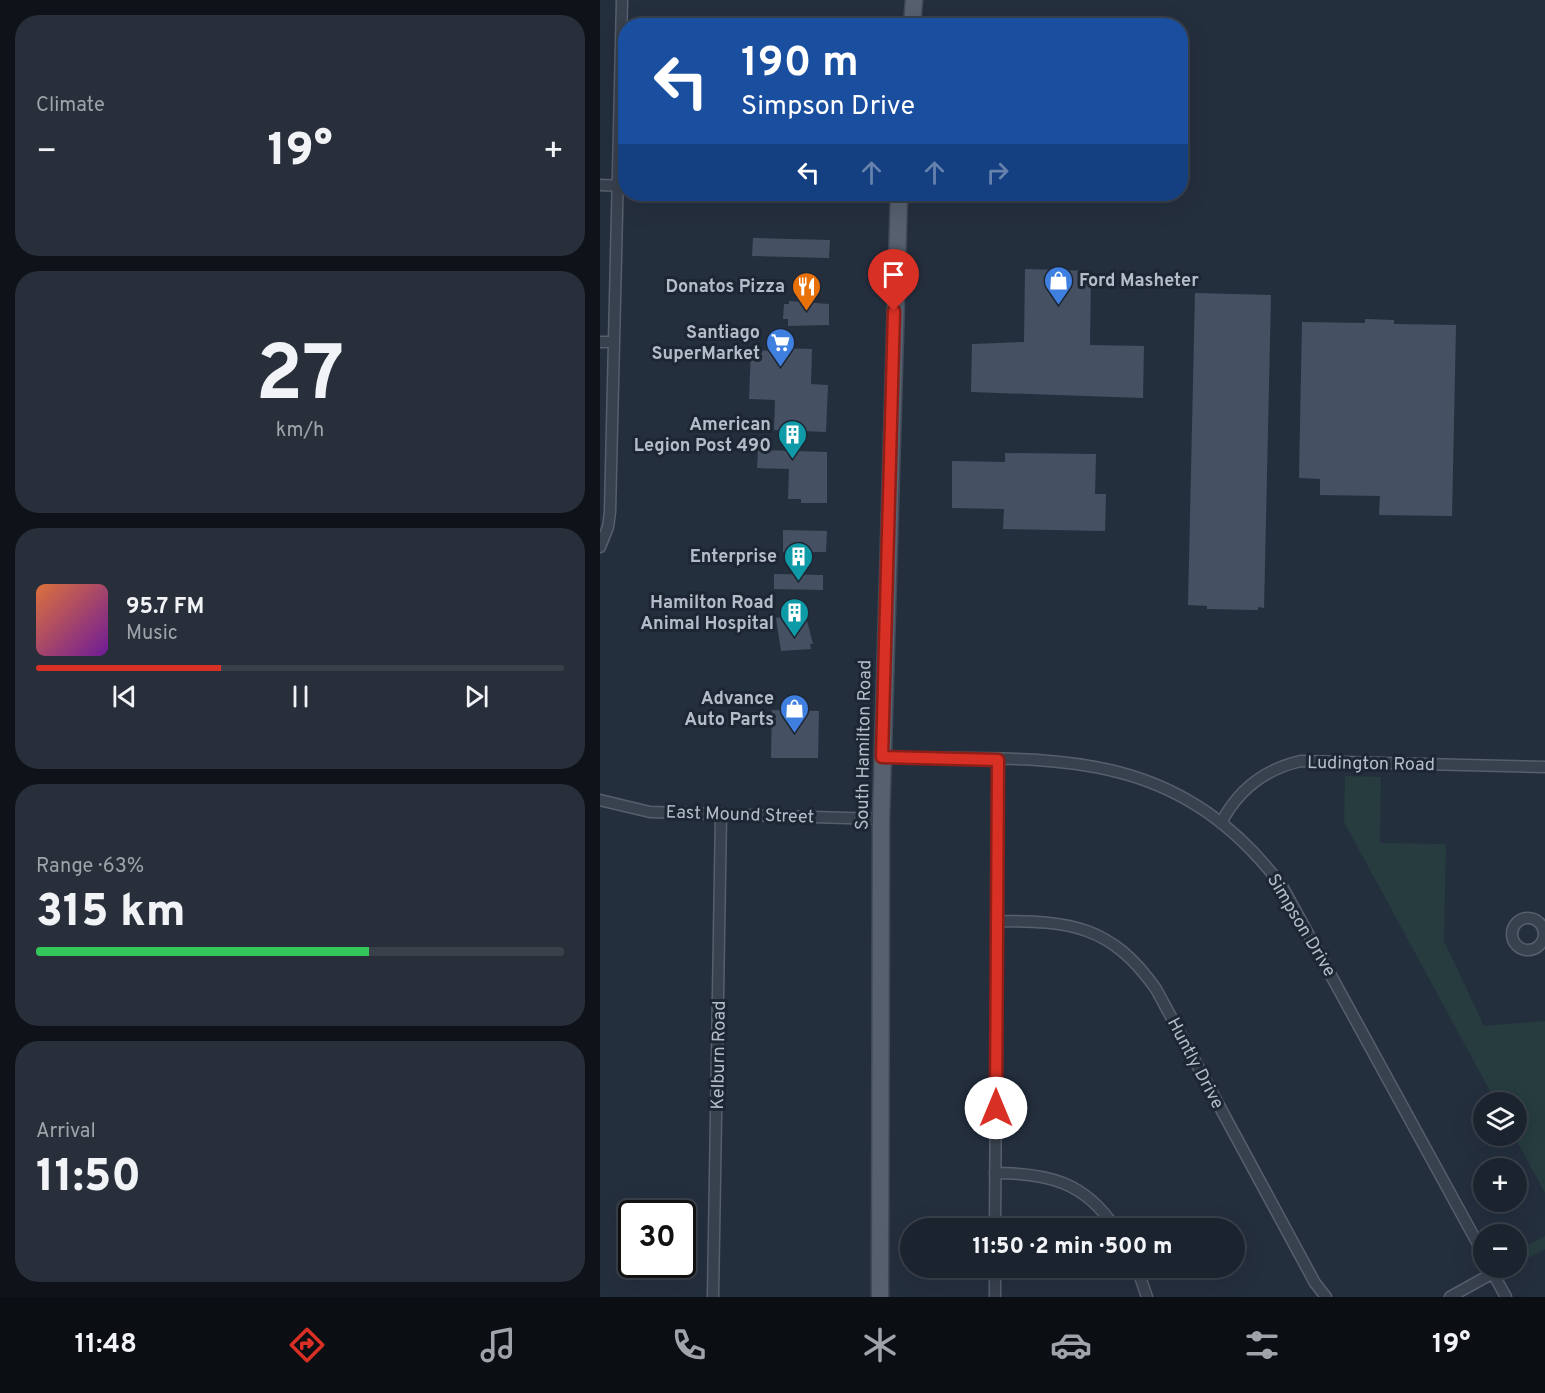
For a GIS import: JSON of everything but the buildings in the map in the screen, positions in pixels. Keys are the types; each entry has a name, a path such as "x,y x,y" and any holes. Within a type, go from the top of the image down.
{"main road":[{"path":"913,18 914,0"},
{"name":"South Hamilton Road","path":"880,1297 882,757 899,201"}],"street":[{"path":"622,0 622,18"},
{"path":"600,185 618,185"},
{"path":"600,547 608,527 610,512 614,342 621,201"},
{"path":"600,342 614,342"},
{"name":"Simpson Drive","path":"882,757 1041,759 1090,764 1128,773 1165,787 1194,803 1221,823 1260,856 1282,886 1473,1235"},
{"path":"995,1218 998,760"},
{"name":"Ludington Road","path":"1221,823 1243,791 1274,769 1301,761 1545,767"},
{"name":"East Mound Street","path":"600,800 650,812 881,819"},
{"name":"Kelburn Road","path":"713,1297 721,814"},
{"name":"Huntly Drive","path":"997,921 1045,921 1087,930 1128,953 1156,988 1315,1283 1326,1297"},
{"path":"995,1173 1035,1174 1059,1179 1096,1204 1107,1218"},
{"path":"995,1278 995,1297"},
{"path":"1140,1278 1147,1297"},
{"path":"1450,1297 1480,1278"},
{"path":"1496,1278 1506,1297"}],"green space":[{"path":"1345,776 1381,777 1380,843 1446,844 1444,941 1484,1026 1545,1021 1545,1193 1519,1146 1527,1146 1527,1092 1491,1092 1344,822"},
{"path":"1545,1236 1545,1249 1527,1259 1527,1246"}],"place":[{"name":"Ford Masheter","path":"1058,306"},
{"name":"Donatos Pizza","path":"806,312"},
{"name":"Santiago SuperMarket","path":"781,368"},
{"name":"American Legion Post 490","path":"792,460"},
{"name":"Enterprise","path":"798,582"},
{"name":"Hamilton Road Animal Hospital","path":"795,638"},
{"name":"Advance Auto Parts","path":"795,734"}],"route":[{"path":"894,311 882,757 998,760 996,1108"}]}
